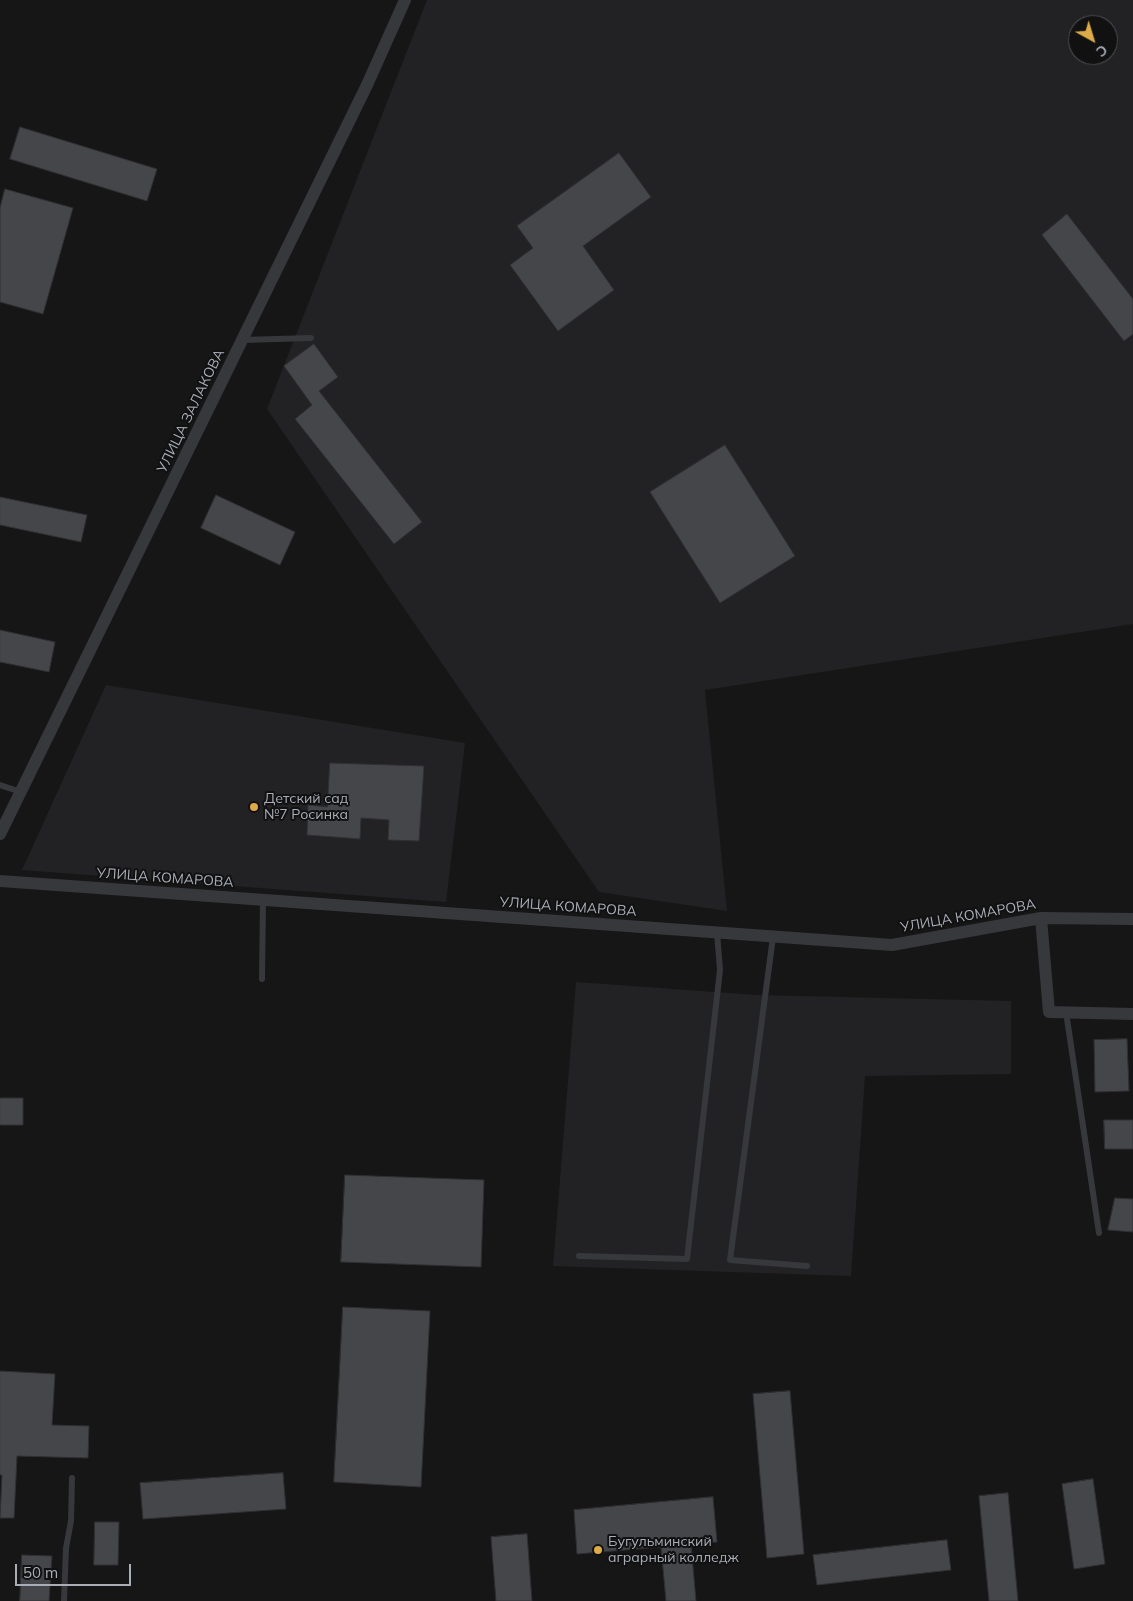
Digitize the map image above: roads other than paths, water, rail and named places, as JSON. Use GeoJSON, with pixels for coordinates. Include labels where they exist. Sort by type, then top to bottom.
{"type":"FeatureCollection","features":[{"type":"Feature","properties":{"kind":"street","name":"УЛИЦА ЗАЛАКОВА"},"geometry":{"type":"LineString","coordinates":[[0,834],[367,85],[405,0]]}},
{"type":"Feature","properties":{"kind":"street","name":"УЛИЦА КОМАРОВА"},"geometry":{"type":"LineString","coordinates":[[0,881],[892,945],[1042,918],[1133,919]]}},
{"type":"Feature","properties":{"kind":"street"},"geometry":{"type":"LineString","coordinates":[[1042,918],[1049,1012],[1133,1014]]}},
{"type":"Feature","properties":{"kind":"lane"},"geometry":{"type":"LineString","coordinates":[[242,340],[311,338]]}},
{"type":"Feature","properties":{"kind":"lane"},"geometry":{"type":"LineString","coordinates":[[0,785],[21,792]]}},
{"type":"Feature","properties":{"kind":"lane"},"geometry":{"type":"LineString","coordinates":[[262,979],[263,900]]}},
{"type":"Feature","properties":{"kind":"lane"},"geometry":{"type":"LineString","coordinates":[[579,1256],[687,1259],[720,970],[717,932]]}},
{"type":"Feature","properties":{"kind":"lane"},"geometry":{"type":"LineString","coordinates":[[773,936],[730,1260],[806,1266]]}},
{"type":"Feature","properties":{"kind":"lane"},"geometry":{"type":"LineString","coordinates":[[1066,1012],[1099,1233]]}},
{"type":"Feature","properties":{"kind":"lane"},"geometry":{"type":"LineString","coordinates":[[64,1601],[66,1548],[71,1520],[72,1478]]}},
{"type":"Feature","properties":{"kind":"place","name":"Детский сад №7 Росинка"},"geometry":{"type":"Point","coordinates":[254,807]}},
{"type":"Feature","properties":{"kind":"place","name":"Бугульминский аграрный колледж"},"geometry":{"type":"Point","coordinates":[598,1550]}}]}
